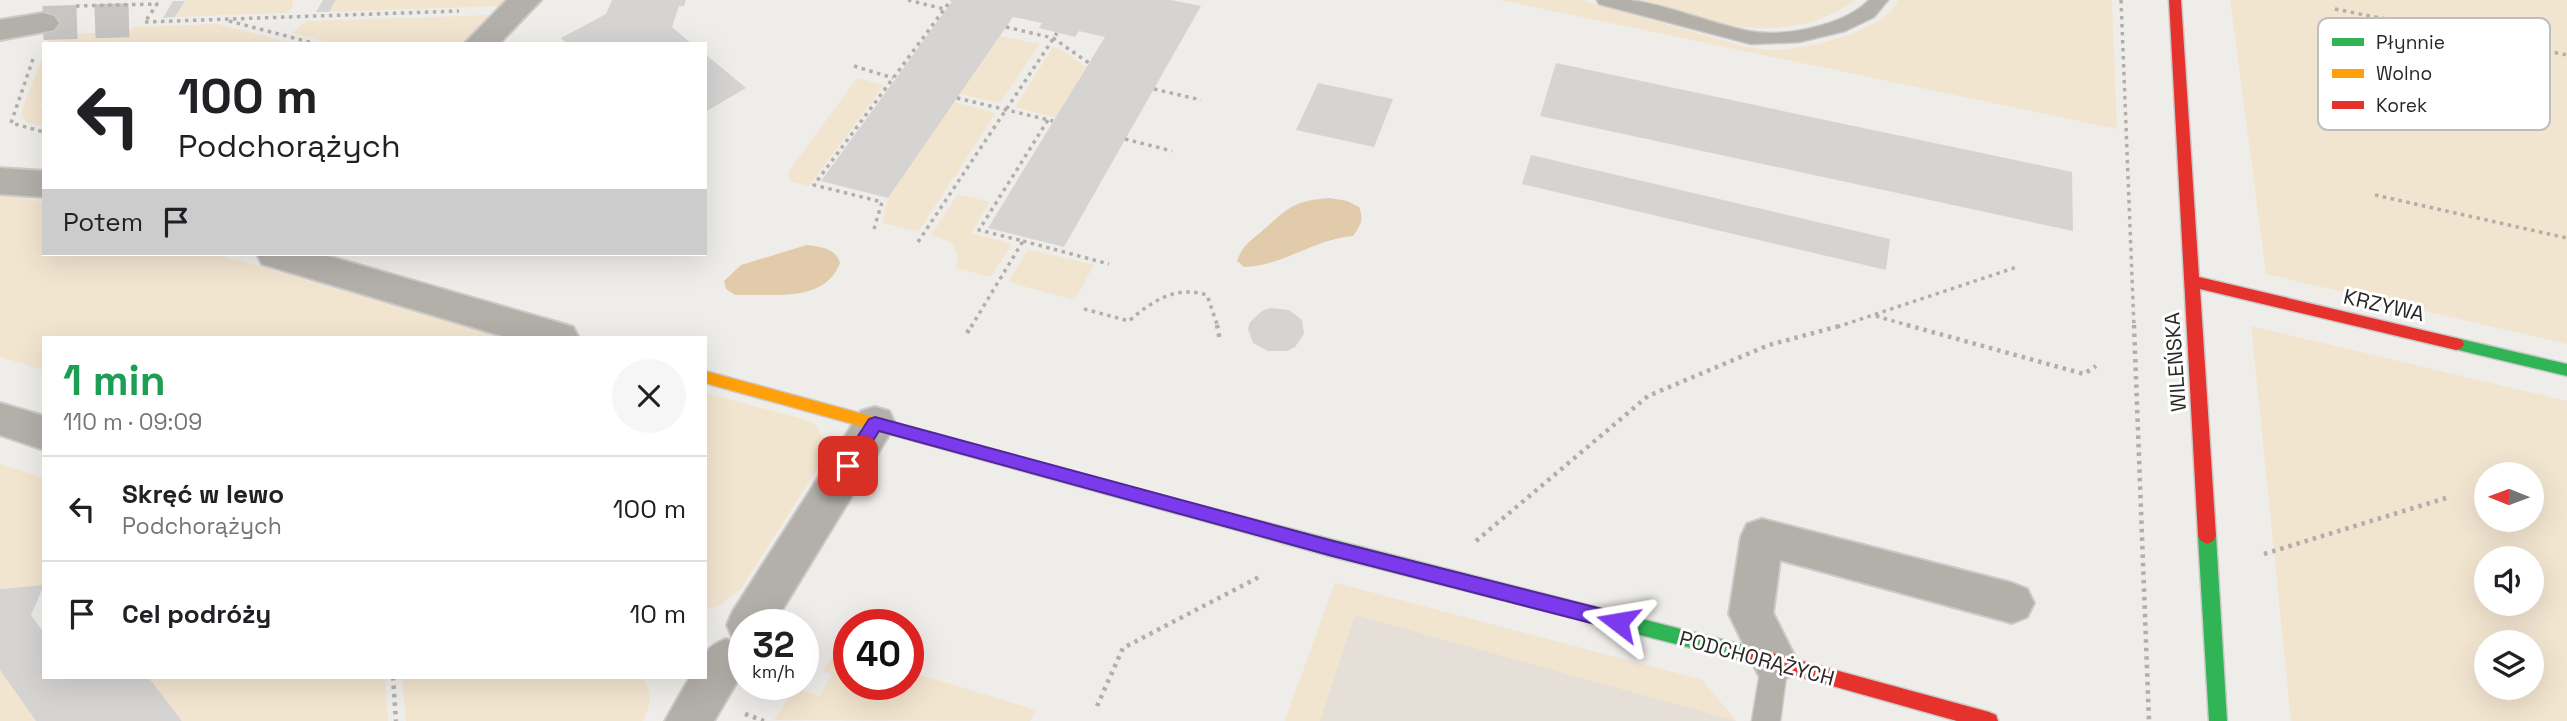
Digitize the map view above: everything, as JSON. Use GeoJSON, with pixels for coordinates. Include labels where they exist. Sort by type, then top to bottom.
{"type":"FeatureCollection","features":[{"type":"Feature","properties":{"kind":"street","name":"WILEŃSKA"},"geometry":{"type":"LineString","coordinates":[[2175,0],[2218,721]]}},
{"type":"Feature","properties":{"kind":"street"},"geometry":{"type":"LineString","coordinates":[[482,42],[520,5]]}},
{"type":"Feature","properties":{"kind":"street"},"geometry":{"type":"LineString","coordinates":[[0,15],[40,23]]}},
{"type":"Feature","properties":{"kind":"street"},"geometry":{"type":"LineString","coordinates":[[0,181],[42,184]]}},
{"type":"Feature","properties":{"kind":"street"},"geometry":{"type":"LineString","coordinates":[[282,256],[553,336]]}},
{"type":"Feature","properties":{"kind":"street","name":"KRZYWA"},"geometry":{"type":"LineString","coordinates":[[2190,281],[2567,370]]}},
{"type":"Feature","properties":{"kind":"street","name":"PODCHORĄŻYCH"},"geometry":{"type":"LineString","coordinates":[[707,378],[1435,575],[1775,662],[1989,721]]}},
{"type":"Feature","properties":{"kind":"street"},"geometry":{"type":"LineString","coordinates":[[0,419],[42,432]]}},
{"type":"Feature","properties":{"kind":"street"},"geometry":{"type":"LineString","coordinates":[[753,609],[875,423]]}},
{"type":"Feature","properties":{"kind":"street"},"geometry":{"type":"LineString","coordinates":[[1775,662],[1751,614],[1762,537],[2012,603]]}},
{"type":"Feature","properties":{"kind":"street"},"geometry":{"type":"LineString","coordinates":[[688,721],[728,648]]}},
{"type":"Feature","properties":{"kind":"lane"},"geometry":{"type":"LineString","coordinates":[[1606,0],[1751,38],[1799,36],[1838,27],[1867,13],[1879,0]]}},
{"type":"Feature","properties":{"kind":"lane"},"geometry":{"type":"LineString","coordinates":[[1766,721],[1775,662]]}},
{"type":"Feature","properties":{"kind":"path"},"geometry":{"type":"LineString","coordinates":[[908,0],[944,9]]}},
{"type":"Feature","properties":{"kind":"path"},"geometry":{"type":"LineString","coordinates":[[874,229],[882,202],[814,185],[951,0]]}},
{"type":"Feature","properties":{"kind":"path"},"geometry":{"type":"LineString","coordinates":[[2120,0],[2149,721]]}},
{"type":"Feature","properties":{"kind":"path"},"geometry":{"type":"LineString","coordinates":[[158,2],[145,22],[520,5]]}},
{"type":"Feature","properties":{"kind":"path"},"geometry":{"type":"LineString","coordinates":[[42,131],[11,123],[40,40],[30,40],[40,23],[44,6],[158,2]]}},
{"type":"Feature","properties":{"kind":"path"},"geometry":{"type":"LineString","coordinates":[[2335,9],[2380,18]]}},
{"type":"Feature","properties":{"kind":"path"},"geometry":{"type":"LineString","coordinates":[[222,19],[309,42]]}},
{"type":"Feature","properties":{"kind":"path"},"geometry":{"type":"LineString","coordinates":[[1006,27],[1053,38],[1089,63]]}},
{"type":"Feature","properties":{"kind":"path"},"geometry":{"type":"LineString","coordinates":[[918,242],[1057,33]]}},
{"type":"Feature","properties":{"kind":"path"},"geometry":{"type":"LineString","coordinates":[[854,66],[893,78]]}},
{"type":"Feature","properties":{"kind":"path"},"geometry":{"type":"LineString","coordinates":[[1154,89],[1201,100]]}},
{"type":"Feature","properties":{"kind":"path"},"geometry":{"type":"LineString","coordinates":[[957,99],[1050,121],[979,230],[1109,264]]}},
{"type":"Feature","properties":{"kind":"path"},"geometry":{"type":"LineString","coordinates":[[1125,139],[1172,151]]}},
{"type":"Feature","properties":{"kind":"path"},"geometry":{"type":"LineString","coordinates":[[2375,195],[2567,238]]}},
{"type":"Feature","properties":{"kind":"path"},"geometry":{"type":"LineString","coordinates":[[967,333],[1023,241]]}},
{"type":"Feature","properties":{"kind":"path"},"geometry":{"type":"LineString","coordinates":[[1435,575],[1648,396],[1769,345],[1875,316],[2017,267]]}},
{"type":"Feature","properties":{"kind":"path"},"geometry":{"type":"LineString","coordinates":[[1084,309],[1129,321],[1160,297],[1194,289],[1207,295],[1220,341]]}},
{"type":"Feature","properties":{"kind":"path"},"geometry":{"type":"LineString","coordinates":[[1875,316],[2084,374],[2096,366]]}},
{"type":"Feature","properties":{"kind":"path"},"geometry":{"type":"LineString","coordinates":[[2264,554],[2446,498]]}},
{"type":"Feature","properties":{"kind":"path"},"geometry":{"type":"LineString","coordinates":[[1097,706],[1123,648],[1263,575]]}},
{"type":"Feature","properties":{"kind":"path"},"geometry":{"type":"LineString","coordinates":[[393,679],[396,721]]}},
{"type":"Feature","properties":{"kind":"shaded area"},"geometry":{"type":"Polygon","coordinates":[[[186,0],[293,0],[292,9],[285,13],[175,17],[186,0]]]}},
{"type":"Feature","properties":{"kind":"shaded area"},"geometry":{"type":"Polygon","coordinates":[[[336,0],[507,0],[501,6],[329,12],[336,0]]]}},
{"type":"Feature","properties":{"kind":"shaded area"},"geometry":{"type":"Polygon","coordinates":[[[1500,0],[1581,0],[1747,47],[1774,50],[1805,47],[1843,37],[1878,21],[1891,11],[1898,0],[2112,0],[2117,129],[1500,0]]]}},
{"type":"Feature","properties":{"kind":"shaded area"},"geometry":{"type":"Polygon","coordinates":[[[1628,0],[1856,0],[1828,16],[1799,25],[1771,28],[1715,22],[1628,0]]]}},
{"type":"Feature","properties":{"kind":"shaded area"},"geometry":{"type":"Polygon","coordinates":[[[2230,0],[2567,0],[2567,344],[2266,274],[2230,0]]]}},
{"type":"Feature","properties":{"kind":"shaded area"},"geometry":{"type":"Polygon","coordinates":[[[491,15],[464,42],[327,42],[292,33],[307,21],[491,15]]]}},
{"type":"Feature","properties":{"kind":"shaded area"},"geometry":{"type":"Polygon","coordinates":[[[218,24],[287,42],[48,42],[51,35],[130,31],[133,27],[218,24]]]}},
{"type":"Feature","properties":{"kind":"shaded area"},"geometry":{"type":"Polygon","coordinates":[[[1000,36],[1040,44],[1000,103],[960,94],[1000,36]]]}},
{"type":"Feature","properties":{"kind":"shaded area"},"geometry":{"type":"Polygon","coordinates":[[[1053,47],[1086,67],[1056,118],[1015,107],[1053,47]]]}},
{"type":"Feature","properties":{"kind":"shaded area"},"geometry":{"type":"Polygon","coordinates":[[[42,58],[42,103],[39,105],[42,106],[42,126],[26,122],[21,113],[42,58]]]}},
{"type":"Feature","properties":{"kind":"shaded area"},"geometry":{"type":"Polygon","coordinates":[[[857,78],[884,85],[809,186],[792,182],[788,177],[789,171],[857,78]]]}},
{"type":"Feature","properties":{"kind":"shaded area"},"geometry":{"type":"Polygon","coordinates":[[[954,102],[996,113],[918,232],[882,223],[888,198],[954,102]]]}},
{"type":"Feature","properties":{"kind":"shaded area"},"geometry":{"type":"Polygon","coordinates":[[[0,194],[42,202],[42,256],[224,256],[499,336],[42,336],[42,369],[0,357],[0,194]]]}},
{"type":"Feature","properties":{"kind":"shaded area"},"geometry":{"type":"Polygon","coordinates":[[[958,194],[990,202],[971,233],[1012,244],[991,277],[956,268],[957,254],[953,245],[931,235],[958,194]]]}},
{"type":"Feature","properties":{"kind":"shaded area"},"geometry":{"type":"Polygon","coordinates":[[[1330,198],[1347,201],[1359,207],[1361,222],[1353,236],[1325,242],[1258,266],[1244,267],[1237,261],[1246,245],[1285,211],[1307,201],[1330,198]]]}},
{"type":"Feature","properties":{"kind":"shaded area"},"geometry":{"type":"Polygon","coordinates":[[[807,245],[827,249],[835,254],[840,263],[833,276],[812,290],[785,295],[735,295],[726,289],[724,281],[741,265],[807,245]]]}},
{"type":"Feature","properties":{"kind":"shaded area"},"geometry":{"type":"Polygon","coordinates":[[[1028,249],[1094,265],[1075,300],[1008,282],[1028,249]]]}},
{"type":"Feature","properties":{"kind":"shaded area"},"geometry":{"type":"Polygon","coordinates":[[[2251,326],[2567,401],[2567,721],[2291,721],[2251,326]]]}},
{"type":"Feature","properties":{"kind":"shaded area"},"geometry":{"type":"Polygon","coordinates":[[[707,394],[803,419],[816,425],[827,445],[824,458],[741,589],[720,605],[707,609],[707,394]]]}},
{"type":"Feature","properties":{"kind":"shaded area"},"geometry":{"type":"Polygon","coordinates":[[[0,464],[42,477],[42,585],[0,589],[0,464]]]}},
{"type":"Feature","properties":{"kind":"shaded area"},"geometry":{"type":"Polygon","coordinates":[[[1335,583],[1702,680],[1736,721],[1285,721],[1335,583]]]}},
{"type":"Feature","properties":{"kind":"shaded area"},"geometry":{"type":"Polygon","coordinates":[[[1335,583],[1702,680],[1736,721],[1355,615],[1320,721],[1285,721],[1335,583]]]}},
{"type":"Feature","properties":{"kind":"shaded area"},"geometry":{"type":"Polygon","coordinates":[[[833,655],[833,700],[924,700],[924,676],[1036,710],[1030,721],[774,720],[787,700],[819,700],[832,674],[823,671],[833,655]]]}},
{"type":"Feature","properties":{"kind":"shaded area"},"geometry":{"type":"Polygon","coordinates":[[[0,670],[36,721],[0,721],[0,670]]]}},
{"type":"Feature","properties":{"kind":"shaded area"},"geometry":{"type":"Polygon","coordinates":[[[150,679],[385,679],[388,721],[182,721],[150,679]]]}},
{"type":"Feature","properties":{"kind":"shaded area"},"geometry":{"type":"Polygon","coordinates":[[[402,679],[643,679],[650,693],[643,721],[406,721],[402,679]]]}},
{"type":"Feature","properties":{"kind":"building"},"geometry":{"type":"Polygon","coordinates":[[[323,0],[336,0],[329,12],[316,12],[323,0]]]}},
{"type":"Feature","properties":{"kind":"building"},"geometry":{"type":"Polygon","coordinates":[[[612,0],[686,0],[684,6],[679,6],[672,27],[690,42],[565,42],[561,38],[606,14],[612,0]]]}},
{"type":"Feature","properties":{"kind":"building"},"geometry":{"type":"Polygon","coordinates":[[[953,0],[1171,0],[1201,6],[1064,247],[988,228],[1105,37],[1079,31],[1075,37],[1039,28],[1042,23],[1013,17],[888,198],[821,181],[953,0]]]}},
{"type":"Feature","properties":{"kind":"building"},"geometry":{"type":"Polygon","coordinates":[[[173,1],[185,1],[175,17],[163,18],[173,1]]]}},
{"type":"Feature","properties":{"kind":"building"},"geometry":{"type":"Polygon","coordinates":[[[707,56],[746,88],[707,111],[707,56]]]}},
{"type":"Feature","properties":{"kind":"building"},"geometry":{"type":"Polygon","coordinates":[[[1556,63],[2072,172],[2073,231],[1540,116],[1556,63]]]}},
{"type":"Feature","properties":{"kind":"building"},"geometry":{"type":"Polygon","coordinates":[[[1318,83],[1393,99],[1374,147],[1296,130],[1318,83]]]}},
{"type":"Feature","properties":{"kind":"building"},"geometry":{"type":"Polygon","coordinates":[[[1531,155],[1890,239],[1886,270],[1522,184],[1531,155]]]}},
{"type":"Feature","properties":{"kind":"building"},"geometry":{"type":"Polygon","coordinates":[[[1271,308],[1289,310],[1302,320],[1304,334],[1295,347],[1287,351],[1268,351],[1253,343],[1248,329],[1250,322],[1262,311],[1271,308]]]}},
{"type":"Feature","properties":{"kind":"building"},"geometry":{"type":"Polygon","coordinates":[[[42,585],[31,615],[42,630],[42,679],[150,679],[182,721],[36,721],[0,670],[0,589],[42,585]]]}},
{"type":"Feature","properties":{"kind":"tunnel"},"geometry":{"type":"LineString","coordinates":[[43,23],[137,20]]}},
{"type":"Feature","properties":{"kind":"traffic: fast"},"geometry":{"type":"LineString","coordinates":[[2456,344],[2567,370]]}},
{"type":"Feature","properties":{"kind":"traffic: fast"},"geometry":{"type":"LineString","coordinates":[[1178,507],[1747,654]]}},
{"type":"Feature","properties":{"kind":"traffic: fast"},"geometry":{"type":"LineString","coordinates":[[2207,536],[2218,721]]}},
{"type":"Feature","properties":{"kind":"traffic: slow"},"geometry":{"type":"LineString","coordinates":[[707,378],[1178,507]]}},
{"type":"Feature","properties":{"kind":"traffic: jam"},"geometry":{"type":"LineString","coordinates":[[2175,0],[2207,536]]}},
{"type":"Feature","properties":{"kind":"traffic: jam"},"geometry":{"type":"LineString","coordinates":[[2190,281],[2456,344]]}},
{"type":"Feature","properties":{"kind":"traffic: jam"},"geometry":{"type":"LineString","coordinates":[[1747,654],[1989,721]]}},
{"type":"Feature","properties":{"kind":"route"},"geometry":{"type":"LineString","coordinates":[[848,466],[875,423],[1329,548],[1618,622]]}}]}
